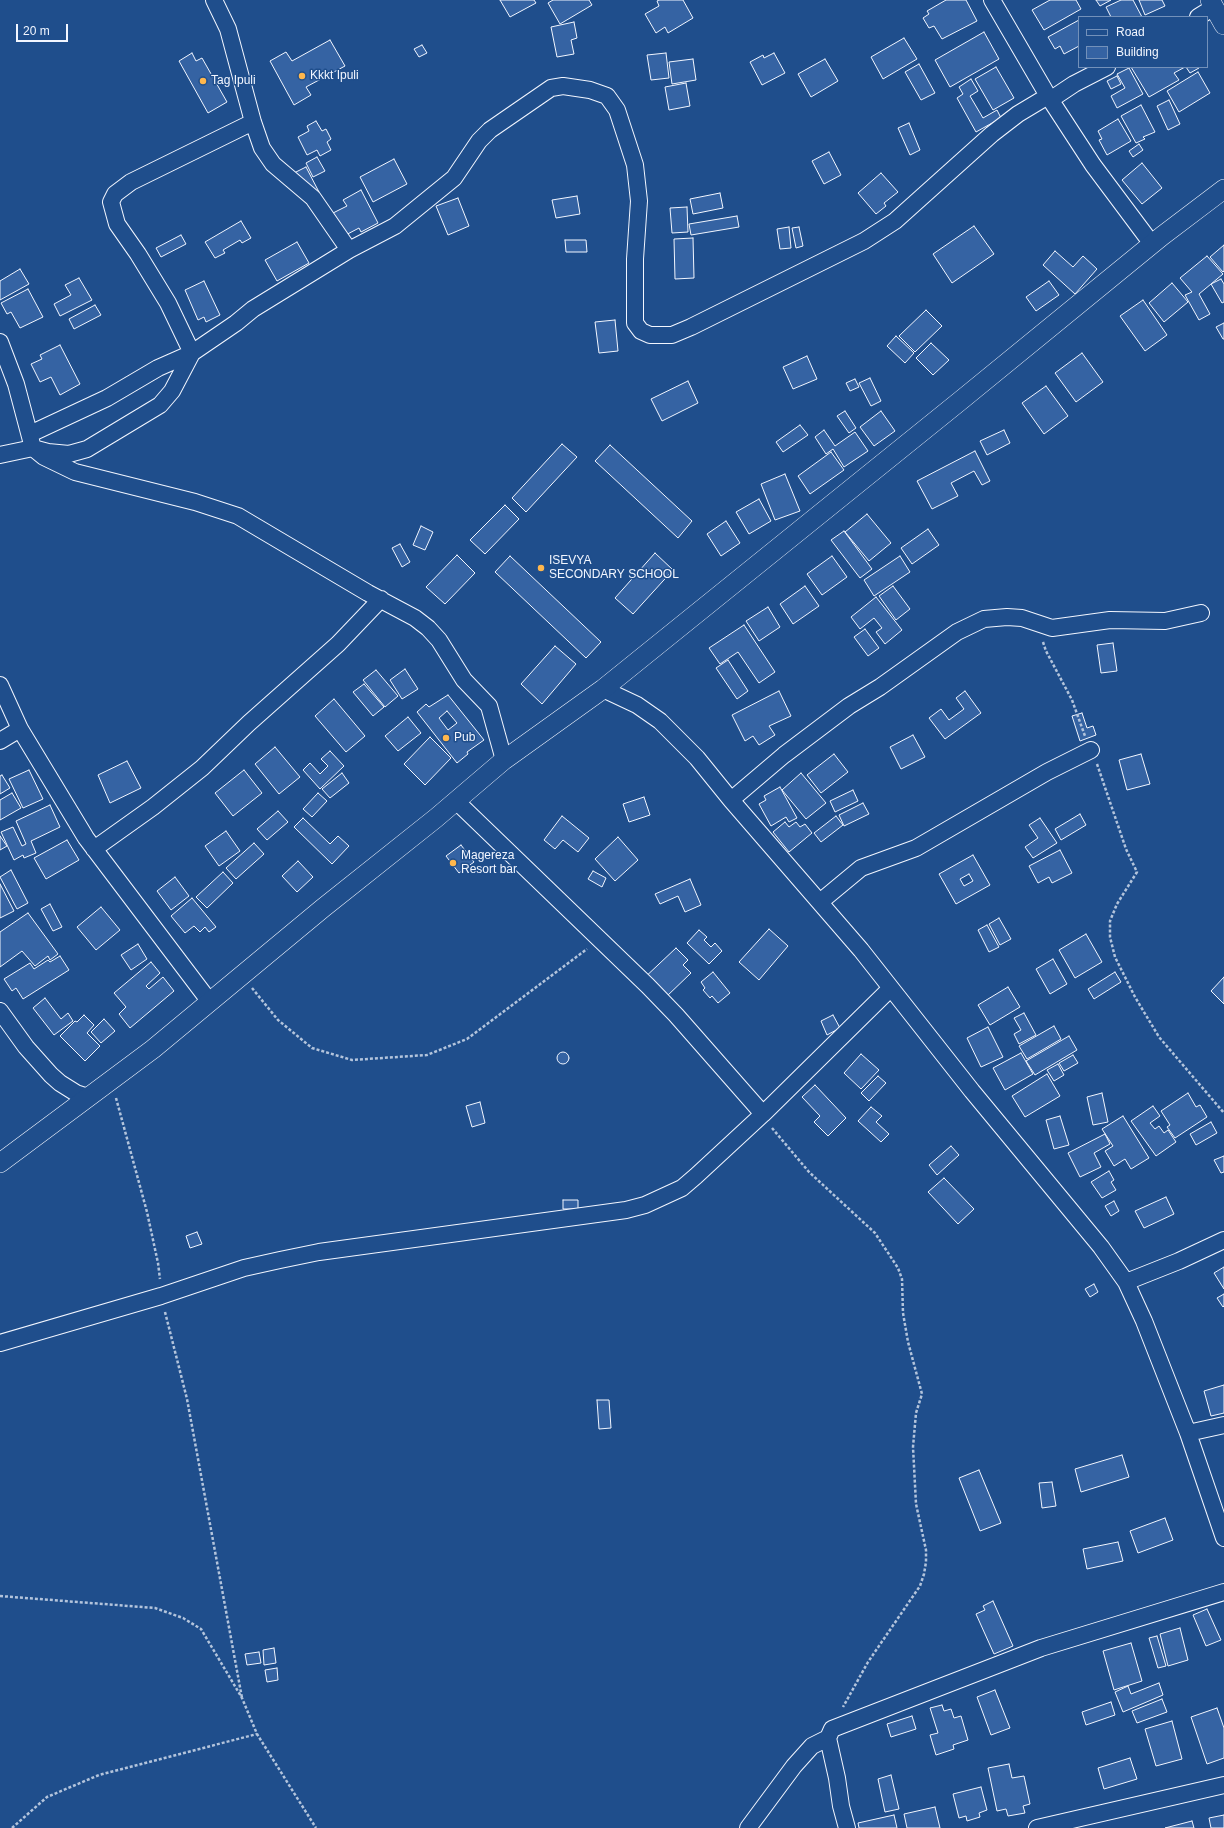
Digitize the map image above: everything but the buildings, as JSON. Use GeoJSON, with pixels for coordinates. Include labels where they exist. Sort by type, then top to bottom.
{"type":"FeatureCollection","features":[{"type":"Feature","properties":{"kind":"street"},"geometry":{"type":"LineString","coordinates":[[214,0],[231,39],[253,122],[262,148],[268,158],[313,198],[350,250]]}},
{"type":"Feature","properties":{"kind":"street"},"geometry":{"type":"LineString","coordinates":[[992,0],[1049,98],[1093,165],[1152,244]]}},
{"type":"Feature","properties":{"kind":"street"},"geometry":{"type":"LineString","coordinates":[[1199,16],[1212,4],[1224,25]]}},
{"type":"Feature","properties":{"kind":"street"},"geometry":{"type":"LineString","coordinates":[[0,455],[32,441],[164,365],[192,353],[236,323],[253,309],[350,250],[395,226],[454,178],[479,141],[490,130],[551,88],[563,86],[590,90],[607,96],[618,110],[635,166],[639,201],[635,259],[635,323],[641,331],[650,335],[672,335],[743,302],[769,287],[864,241],[895,221],[992,134],[1018,114],[1105,68]]}},
{"type":"Feature","properties":{"kind":"street"},"geometry":{"type":"LineString","coordinates":[[192,353],[168,303],[138,254],[117,224],[111,202],[115,194],[131,182],[253,122]]}},
{"type":"Feature","properties":{"kind":"street"},"geometry":{"type":"LineString","coordinates":[[0,1163],[153,1049],[504,760],[603,689],[1152,244],[1224,189]]}},
{"type":"Feature","properties":{"kind":"street"},"geometry":{"type":"LineString","coordinates":[[0,342],[16,384],[32,441],[44,457],[75,472],[195,502],[238,516],[415,618],[428,628],[439,640],[464,680],[489,706],[504,760]]}},
{"type":"Feature","properties":{"kind":"street"},"geometry":{"type":"LineString","coordinates":[[32,441],[48,452],[69,454],[87,449],[160,405],[167,398],[192,353]]}},
{"type":"Feature","properties":{"kind":"street"},"geometry":{"type":"LineString","coordinates":[[94,849],[202,768],[249,723],[338,644],[381,599]]}},
{"type":"Feature","properties":{"kind":"street"},"geometry":{"type":"LineString","coordinates":[[731,800],[784,755],[849,706],[880,687],[957,632],[984,619],[996,617],[1022,618],[1040,626],[1052,628],[1110,620],[1164,621],[1201,613]]}},
{"type":"Feature","properties":{"kind":"street"},"geometry":{"type":"LineString","coordinates":[[0,685],[20,729],[56,791],[94,849],[210,1002]]}},
{"type":"Feature","properties":{"kind":"street"},"geometry":{"type":"LineString","coordinates":[[603,689],[637,705],[660,721],[697,758],[891,988],[972,1092],[1074,1213],[1126,1282],[1144,1321],[1188,1434],[1224,1538]]}},
{"type":"Feature","properties":{"kind":"street"},"geometry":{"type":"LineString","coordinates":[[0,741],[20,729]]}},
{"type":"Feature","properties":{"kind":"street"},"geometry":{"type":"LineString","coordinates":[[820,902],[861,868],[916,848],[1047,772],[1091,750]]}},
{"type":"Feature","properties":{"kind":"street"},"geometry":{"type":"LineString","coordinates":[[456,801],[600,939],[676,1015],[762,1115]]}},
{"type":"Feature","properties":{"kind":"street"},"geometry":{"type":"LineString","coordinates":[[0,1343],[161,1296],[244,1268],[319,1252],[619,1211],[646,1205],[682,1188],[762,1115],[891,988]]}},
{"type":"Feature","properties":{"kind":"street"},"geometry":{"type":"LineString","coordinates":[[0,1011],[26,1046],[51,1075],[60,1083],[76,1093],[88,1097]]}},
{"type":"Feature","properties":{"kind":"street"},"geometry":{"type":"LineString","coordinates":[[1126,1282],[1179,1261],[1224,1240]]}},
{"type":"Feature","properties":{"kind":"street"},"geometry":{"type":"LineString","coordinates":[[1188,1434],[1224,1426]]}},
{"type":"Feature","properties":{"kind":"street"},"geometry":{"type":"LineString","coordinates":[[748,1828],[794,1766],[812,1746],[830,1733],[1041,1648],[1224,1592]]}},
{"type":"Feature","properties":{"kind":"street"},"geometry":{"type":"LineString","coordinates":[[830,1733],[841,1806],[847,1828]]}},
{"type":"Feature","properties":{"kind":"street"},"geometry":{"type":"LineString","coordinates":[[1037,1828],[1224,1785]]}},
{"type":"Feature","properties":{"kind":"path"},"geometry":{"type":"LineString","coordinates":[[1040,626],[1046,651],[1072,700],[1097,763],[1126,848],[1137,872],[1117,904],[1110,921],[1110,937],[1115,957],[1135,997],[1159,1036],[1224,1113]]}},
{"type":"Feature","properties":{"kind":"path"},"geometry":{"type":"LineString","coordinates":[[242,975],[278,1020],[312,1048],[352,1060],[427,1055],[467,1039],[600,939]]}},
{"type":"Feature","properties":{"kind":"path"},"geometry":{"type":"LineString","coordinates":[[111,1080],[148,1220],[158,1263],[161,1296],[187,1399],[242,1698]]}},
{"type":"Feature","properties":{"kind":"path"},"geometry":{"type":"LineString","coordinates":[[762,1115],[809,1172],[875,1234],[889,1252],[902,1279],[903,1312],[915,1374],[922,1394],[916,1413],[913,1447],[916,1504],[926,1550],[924,1574],[920,1586],[857,1680],[830,1733]]}},
{"type":"Feature","properties":{"kind":"path"},"geometry":{"type":"LineString","coordinates":[[0,1596],[155,1608],[183,1618],[201,1629],[242,1698],[257,1734],[316,1828]]}},
{"type":"Feature","properties":{"kind":"path"},"geometry":{"type":"LineString","coordinates":[[12,1828],[47,1797],[99,1775],[257,1734]]}},
{"type":"Feature","properties":{"kind":"place","name":"Kkkt Ipuli"},"geometry":{"type":"Point","coordinates":[302,76]}},
{"type":"Feature","properties":{"kind":"place","name":"Tag Ipuli"},"geometry":{"type":"Point","coordinates":[203,81]}},
{"type":"Feature","properties":{"kind":"place","name":"ISEVYA SECONDARY SCHOOL"},"geometry":{"type":"Point","coordinates":[541,568]}},
{"type":"Feature","properties":{"kind":"place","name":"Pub"},"geometry":{"type":"Point","coordinates":[446,738]}},
{"type":"Feature","properties":{"kind":"place","name":"Magereza Resort bar"},"geometry":{"type":"Point","coordinates":[453,863]}}]}
